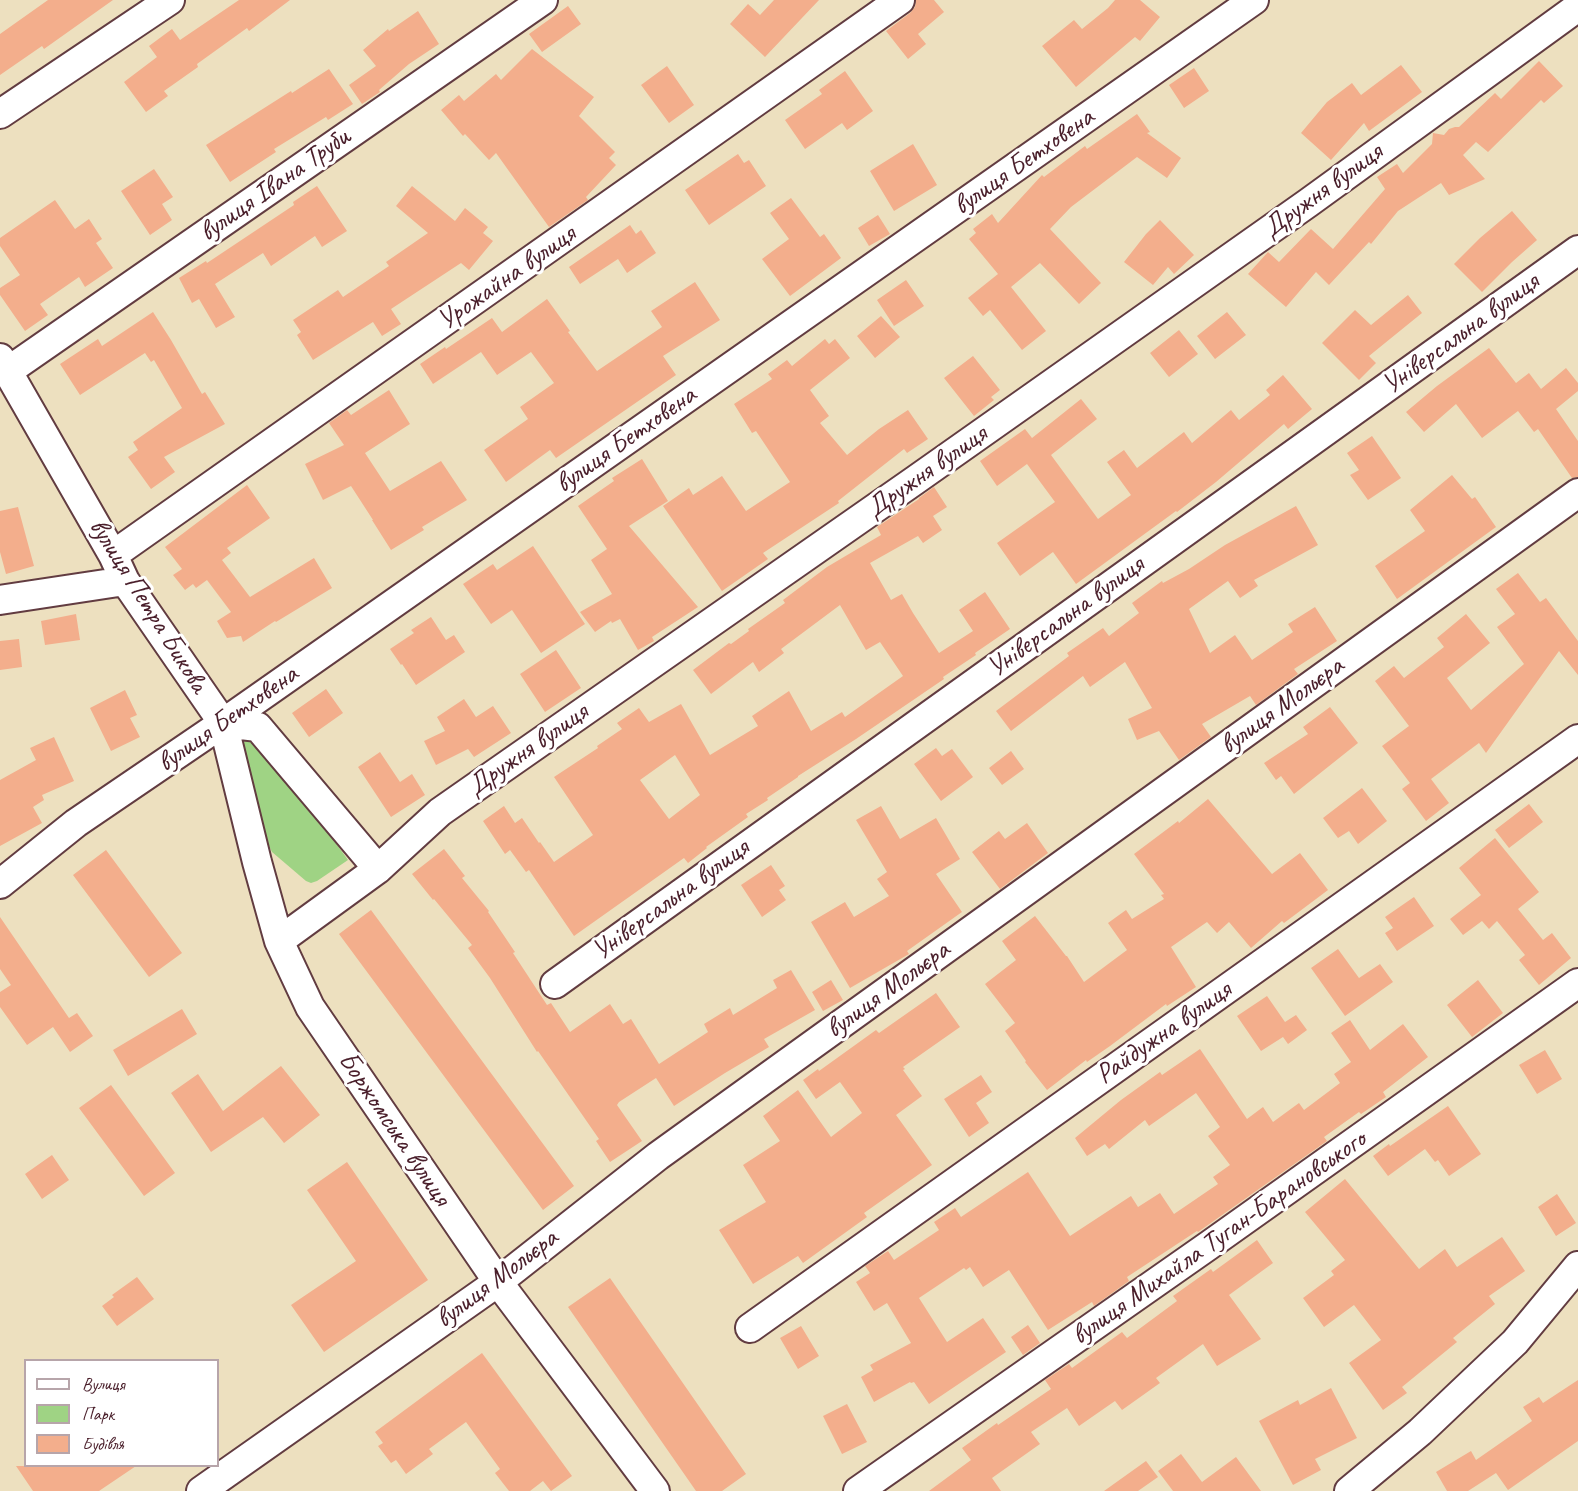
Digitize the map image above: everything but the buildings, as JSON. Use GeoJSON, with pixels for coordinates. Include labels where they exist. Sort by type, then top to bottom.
{"type":"FeatureCollection","features":[{"type":"Feature","properties":{"kind":"street"},"geometry":{"type":"LineString","coordinates":[[0,114],[170,0]]}},
{"type":"Feature","properties":{"kind":"street","name":"вулиця Івана Труби"},"geometry":{"type":"LineString","coordinates":[[4,364],[543,0]]}},
{"type":"Feature","properties":{"kind":"street","name":"Урожайна вулиця"},"geometry":{"type":"LineString","coordinates":[[113,555],[900,0]]}},
{"type":"Feature","properties":{"kind":"street","name":"вулиця Бетховена"},"geometry":{"type":"LineString","coordinates":[[0,884],[76,823],[223,723],[1254,0]]}},
{"type":"Feature","properties":{"kind":"street","name":"Дружня вулиця"},"geometry":{"type":"LineString","coordinates":[[279,941],[378,869],[440,812],[1289,217],[1578,7]]}},
{"type":"Feature","properties":{"kind":"street","name":"Універсальна вулиця"},"geometry":{"type":"LineString","coordinates":[[555,984],[1578,250]]}},
{"type":"Feature","properties":{"kind":"street","name":"вулиця Петра Бикова"},"geometry":{"type":"LineString","coordinates":[[4,364],[113,555],[125,581],[223,723],[258,727],[378,869]]}},
{"type":"Feature","properties":{"kind":"street","name":"вулиця Мольєра"},"geometry":{"type":"LineString","coordinates":[[201,1491],[498,1282],[668,1149],[1578,493]]}},
{"type":"Feature","properties":{"kind":"street"},"geometry":{"type":"LineString","coordinates":[[0,600],[125,581]]}},
{"type":"Feature","properties":{"kind":"street","name":"Боржомська вулиця"},"geometry":{"type":"LineString","coordinates":[[223,723],[279,941],[310,1006],[498,1282],[655,1491]]}},
{"type":"Feature","properties":{"kind":"street","name":"Райдужна вулиця"},"geometry":{"type":"LineString","coordinates":[[750,1328],[1578,739]]}},
{"type":"Feature","properties":{"kind":"street","name":"вулиця Михайла Туган-Барановського"},"geometry":{"type":"LineString","coordinates":[[858,1491],[1578,983]]}},
{"type":"Feature","properties":{"kind":"street"},"geometry":{"type":"LineString","coordinates":[[1349,1491],[1420,1432],[1515,1342],[1578,1266]]}},
{"type":"Feature","properties":{"kind":"green space"},"geometry":{"type":"Polygon","coordinates":[[[253,736],[260,738],[348,860],[317,881],[311,883],[306,881],[272,852],[267,842],[241,747],[253,736]]]}}]}
